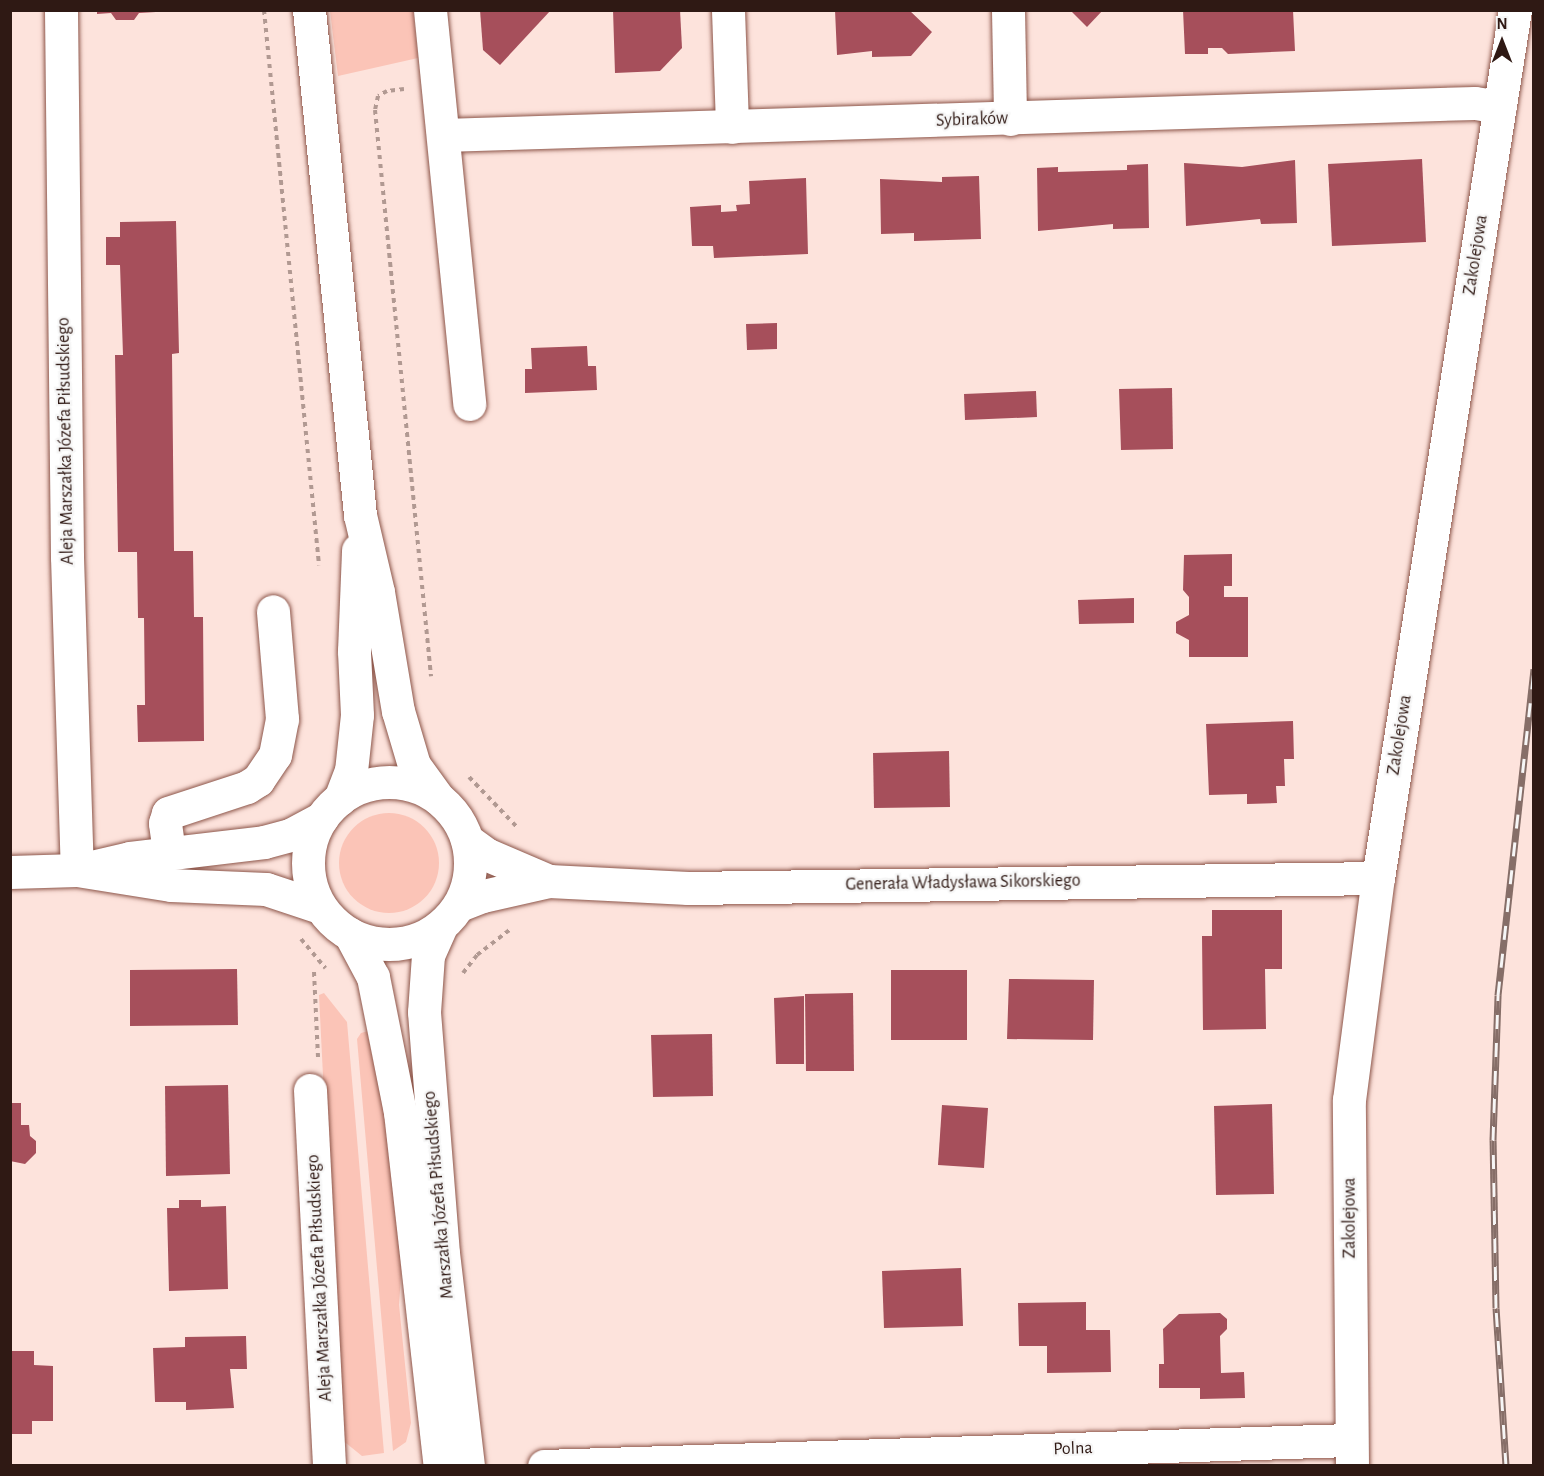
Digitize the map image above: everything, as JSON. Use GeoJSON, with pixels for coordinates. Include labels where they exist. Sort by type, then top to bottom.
{"type":"FeatureCollection","features":[{"type":"Feature","properties":{"kind":"street","name":"Aleja Marszałka Józefa Piłsudskiego"},"geometry":{"type":"LineString","coordinates":[[61,10],[67,557],[77,870]]}},
{"type":"Feature","properties":{"kind":"street"},"geometry":{"type":"LineString","coordinates":[[77,870],[171,885],[266,889],[320,907],[350,934],[373,943],[397,944],[420,939],[450,916],[471,862],[467,840],[456,817],[438,798],[414,765],[398,711],[378,592],[360,515],[309,10]]}},
{"type":"Feature","properties":{"kind":"street"},"geometry":{"type":"LineString","coordinates":[[430,10],[469,404]]}},
{"type":"Feature","properties":{"kind":"street"},"geometry":{"type":"LineString","coordinates":[[728,10],[732,127]]}},
{"type":"Feature","properties":{"kind":"street"},"geometry":{"type":"LineString","coordinates":[[1008,10],[1010,119]]}},
{"type":"Feature","properties":{"kind":"street","name":"Zakolejowa"},"geometry":{"type":"LineString","coordinates":[[1352,1453],[1349,1100],[1378,878],[1515,10]]}},
{"type":"Feature","properties":{"kind":"street","name":"Sybiraków"},"geometry":{"type":"LineString","coordinates":[[443,135],[1474,103],[1500,107]]}},
{"type":"Feature","properties":{"kind":"street"},"geometry":{"type":"LineString","coordinates":[[320,907],[311,885],[308,862],[312,839],[351,771],[357,715],[355,594],[360,515]]}},
{"type":"Feature","properties":{"kind":"street"},"geometry":{"type":"LineString","coordinates":[[169,852],[165,823],[168,813],[248,787],[258,780],[275,755],[282,719],[273,611]]}},
{"type":"Feature","properties":{"kind":"street"},"geometry":{"type":"LineString","coordinates":[[10,872],[77,870],[169,852],[264,842],[290,835],[363,786],[389,782],[415,786],[438,798]]}},
{"type":"Feature","properties":{"kind":"street","name":"Generała Władysława Sikorskiego"},"geometry":{"type":"LineString","coordinates":[[467,840],[488,855],[549,881]]}},
{"type":"Feature","properties":{"kind":"street","name":"Generała Władysława Sikorskiego"},"geometry":{"type":"LineString","coordinates":[[450,916],[483,896],[549,881],[688,888],[1378,878]]}},
{"type":"Feature","properties":{"kind":"street","name":"Marszałka Józefa Piłsudskiego"},"geometry":{"type":"LineString","coordinates":[[450,916],[428,955],[424,1012],[443,1253],[468,1466]]}},
{"type":"Feature","properties":{"kind":"street","name":"Marszałka Józefa Piłsudskiego"},"geometry":{"type":"LineString","coordinates":[[350,934],[373,977],[400,1112],[440,1466]]}},
{"type":"Feature","properties":{"kind":"street","name":"Aleja Marszałka Józefa Piłsudskiego"},"geometry":{"type":"LineString","coordinates":[[310,1090],[329,1466]]}},
{"type":"Feature","properties":{"kind":"street","name":"Polna"},"geometry":{"type":"LineString","coordinates":[[544,1466],[1352,1453]]}},
{"type":"Feature","properties":{"kind":"path"},"geometry":{"type":"LineString","coordinates":[[264,10],[320,570]]}},
{"type":"Feature","properties":{"kind":"path"},"geometry":{"type":"LineString","coordinates":[[432,687],[375,110],[378,96],[387,90],[438,87]]}},
{"type":"Feature","properties":{"kind":"path"},"geometry":{"type":"LineString","coordinates":[[464,772],[520,831]]}},
{"type":"Feature","properties":{"kind":"path"},"geometry":{"type":"LineString","coordinates":[[455,983],[477,955],[518,923]]}},
{"type":"Feature","properties":{"kind":"path"},"geometry":{"type":"LineString","coordinates":[[297,933],[333,976]]}},
{"type":"Feature","properties":{"kind":"path"},"geometry":{"type":"LineString","coordinates":[[310,1090],[319,1079],[314,972]]}},
{"type":"Feature","properties":{"kind":"shaded area"},"geometry":{"type":"Polygon","coordinates":[[[330,11],[413,11],[418,58],[338,76],[330,11]]]}},
{"type":"Feature","properties":{"kind":"shaded area"},"geometry":{"type":"Polygon","coordinates":[[[389,813],[417,821],[431,835],[439,863],[431,891],[417,905],[389,913],[361,905],[347,891],[339,863],[347,835],[361,821],[389,813]]]}},
{"type":"Feature","properties":{"kind":"shaded area"},"geometry":{"type":"Polygon","coordinates":[[[324,993],[347,1022],[384,1453],[362,1456],[341,1439],[319,995],[324,993]]]}},
{"type":"Feature","properties":{"kind":"shaded area"},"geometry":{"type":"Polygon","coordinates":[[[372,1030],[405,1217],[399,1305],[411,1423],[406,1442],[393,1451],[357,1039],[361,1033],[372,1030]]]}},
{"type":"Feature","properties":{"kind":"building"},"geometry":{"type":"Polygon","coordinates":[[[97,10],[156,10],[156,12],[139,13],[134,20],[116,20],[111,13],[97,14],[97,10]]]}},
{"type":"Feature","properties":{"kind":"building"},"geometry":{"type":"Polygon","coordinates":[[[480,10],[551,10],[500,65],[483,50],[480,10]]]}},
{"type":"Feature","properties":{"kind":"building"},"geometry":{"type":"Polygon","coordinates":[[[613,10],[680,10],[682,48],[660,71],[615,73],[613,10]]]}},
{"type":"Feature","properties":{"kind":"building"},"geometry":{"type":"Polygon","coordinates":[[[835,10],[909,10],[932,32],[911,56],[872,57],[872,51],[837,55],[835,10]]]}},
{"type":"Feature","properties":{"kind":"building"},"geometry":{"type":"Polygon","coordinates":[[[1070,10],[1103,10],[1087,27],[1070,10]]]}},
{"type":"Feature","properties":{"kind":"building"},"geometry":{"type":"Polygon","coordinates":[[[1183,10],[1293,10],[1295,51],[1228,54],[1222,48],[1208,48],[1208,54],[1185,54],[1183,10]]]}},
{"type":"Feature","properties":{"kind":"building"},"geometry":{"type":"Polygon","coordinates":[[[1422,159],[1426,242],[1332,246],[1328,164],[1422,159]]]}},
{"type":"Feature","properties":{"kind":"building"},"geometry":{"type":"Polygon","coordinates":[[[1295,160],[1297,223],[1261,224],[1260,219],[1186,226],[1184,163],[1242,167],[1295,160]]]}},
{"type":"Feature","properties":{"kind":"building"},"geometry":{"type":"Polygon","coordinates":[[[1148,164],[1149,228],[1113,229],[1113,224],[1038,231],[1037,168],[1058,167],[1058,172],[1127,170],[1127,165],[1148,164]]]}},
{"type":"Feature","properties":{"kind":"building"},"geometry":{"type":"Polygon","coordinates":[[[979,176],[981,239],[914,241],[914,233],[881,234],[880,179],[942,182],[942,177],[979,176]]]}},
{"type":"Feature","properties":{"kind":"building"},"geometry":{"type":"Polygon","coordinates":[[[806,178],[808,254],[714,258],[713,246],[692,246],[690,207],[721,205],[721,212],[737,211],[736,205],[750,204],[749,181],[806,178]]]}},
{"type":"Feature","properties":{"kind":"building"},"geometry":{"type":"Polygon","coordinates":[[[176,221],[179,353],[172,354],[174,551],[193,551],[194,617],[203,617],[204,741],[138,742],[137,705],[145,705],[144,618],[138,618],[137,552],[118,552],[115,355],[123,355],[120,265],[106,265],[106,237],[120,237],[120,222],[176,221]]]}},
{"type":"Feature","properties":{"kind":"building"},"geometry":{"type":"Polygon","coordinates":[[[777,323],[777,349],[747,350],[746,324],[777,323]]]}},
{"type":"Feature","properties":{"kind":"building"},"geometry":{"type":"Polygon","coordinates":[[[587,346],[588,366],[596,366],[597,390],[525,393],[525,369],[532,369],[531,348],[587,346]]]}},
{"type":"Feature","properties":{"kind":"building"},"geometry":{"type":"Polygon","coordinates":[[[1172,388],[1173,449],[1121,450],[1119,389],[1172,388]]]}},
{"type":"Feature","properties":{"kind":"building"},"geometry":{"type":"Polygon","coordinates":[[[1036,391],[1037,417],[965,420],[964,394],[1036,391]]]}},
{"type":"Feature","properties":{"kind":"building"},"geometry":{"type":"Polygon","coordinates":[[[1232,554],[1232,586],[1224,586],[1224,597],[1248,597],[1248,657],[1189,657],[1189,640],[1176,633],[1176,622],[1189,615],[1189,597],[1183,590],[1184,555],[1232,554]]]}},
{"type":"Feature","properties":{"kind":"building"},"geometry":{"type":"Polygon","coordinates":[[[1134,598],[1134,623],[1079,624],[1078,600],[1134,598]]]}},
{"type":"Feature","properties":{"kind":"building"},"geometry":{"type":"Polygon","coordinates":[[[1293,721],[1294,759],[1284,759],[1285,786],[1276,786],[1277,803],[1247,804],[1247,794],[1209,795],[1206,724],[1293,721]]]}},
{"type":"Feature","properties":{"kind":"building"},"geometry":{"type":"Polygon","coordinates":[[[949,751],[950,807],[874,808],[873,753],[949,751]]]}},
{"type":"Feature","properties":{"kind":"building"},"geometry":{"type":"Polygon","coordinates":[[[1212,910],[1282,910],[1282,969],[1265,969],[1266,1029],[1203,1030],[1202,936],[1212,936],[1212,910]]]}},
{"type":"Feature","properties":{"kind":"building"},"geometry":{"type":"Polygon","coordinates":[[[237,969],[238,1025],[130,1026],[130,970],[237,969]]]}},
{"type":"Feature","properties":{"kind":"building"},"geometry":{"type":"Polygon","coordinates":[[[891,970],[967,970],[967,1040],[891,1040],[891,970]]]}},
{"type":"Feature","properties":{"kind":"building"},"geometry":{"type":"Polygon","coordinates":[[[1009,979],[1094,980],[1093,1040],[1007,1039],[1009,979]]]}},
{"type":"Feature","properties":{"kind":"building"},"geometry":{"type":"Polygon","coordinates":[[[853,993],[854,1071],[806,1071],[805,994],[853,993]]]}},
{"type":"Feature","properties":{"kind":"building"},"geometry":{"type":"Polygon","coordinates":[[[804,996],[804,1064],[776,1064],[774,998],[804,996]]]}},
{"type":"Feature","properties":{"kind":"building"},"geometry":{"type":"Polygon","coordinates":[[[712,1034],[713,1096],[653,1097],[651,1035],[712,1034]]]}},
{"type":"Feature","properties":{"kind":"building"},"geometry":{"type":"Polygon","coordinates":[[[228,1085],[230,1174],[166,1176],[165,1086],[228,1085]]]}},
{"type":"Feature","properties":{"kind":"building"},"geometry":{"type":"Polygon","coordinates":[[[10,1103],[21,1103],[21,1125],[29,1125],[30,1136],[36,1141],[36,1153],[25,1164],[10,1161],[10,1103]]]}},
{"type":"Feature","properties":{"kind":"building"},"geometry":{"type":"Polygon","coordinates":[[[1272,1104],[1274,1194],[1216,1195],[1214,1106],[1272,1104]]]}},
{"type":"Feature","properties":{"kind":"building"},"geometry":{"type":"Polygon","coordinates":[[[942,1105],[988,1108],[984,1168],[938,1165],[942,1105]]]}},
{"type":"Feature","properties":{"kind":"building"},"geometry":{"type":"Polygon","coordinates":[[[179,1200],[201,1200],[201,1207],[226,1206],[228,1289],[169,1291],[167,1208],[179,1208],[179,1200]]]}},
{"type":"Feature","properties":{"kind":"building"},"geometry":{"type":"Polygon","coordinates":[[[961,1268],[963,1326],[884,1328],[882,1271],[961,1268]]]}},
{"type":"Feature","properties":{"kind":"building"},"geometry":{"type":"Polygon","coordinates":[[[1086,1302],[1086,1330],[1110,1330],[1111,1372],[1047,1373],[1047,1346],[1019,1346],[1018,1303],[1086,1302]]]}},
{"type":"Feature","properties":{"kind":"building"},"geometry":{"type":"Polygon","coordinates":[[[1220,1313],[1227,1319],[1227,1329],[1220,1336],[1221,1373],[1244,1372],[1245,1398],[1200,1399],[1200,1388],[1159,1388],[1159,1364],[1164,1364],[1163,1329],[1179,1314],[1220,1313]]]}},
{"type":"Feature","properties":{"kind":"building"},"geometry":{"type":"Polygon","coordinates":[[[246,1336],[247,1369],[230,1369],[234,1408],[186,1410],[186,1402],[155,1402],[153,1348],[185,1347],[185,1337],[246,1336]]]}},
{"type":"Feature","properties":{"kind":"building"},"geometry":{"type":"Polygon","coordinates":[[[10,1351],[34,1351],[34,1365],[53,1366],[53,1421],[32,1421],[32,1434],[12,1434],[10,1351]]]}},
{"type":"Feature","properties":{"kind":"railway"},"geometry":{"type":"LineString","coordinates":[[1506,1466],[1496,1308],[1493,1140],[1498,995],[1534,669]]}}]}
